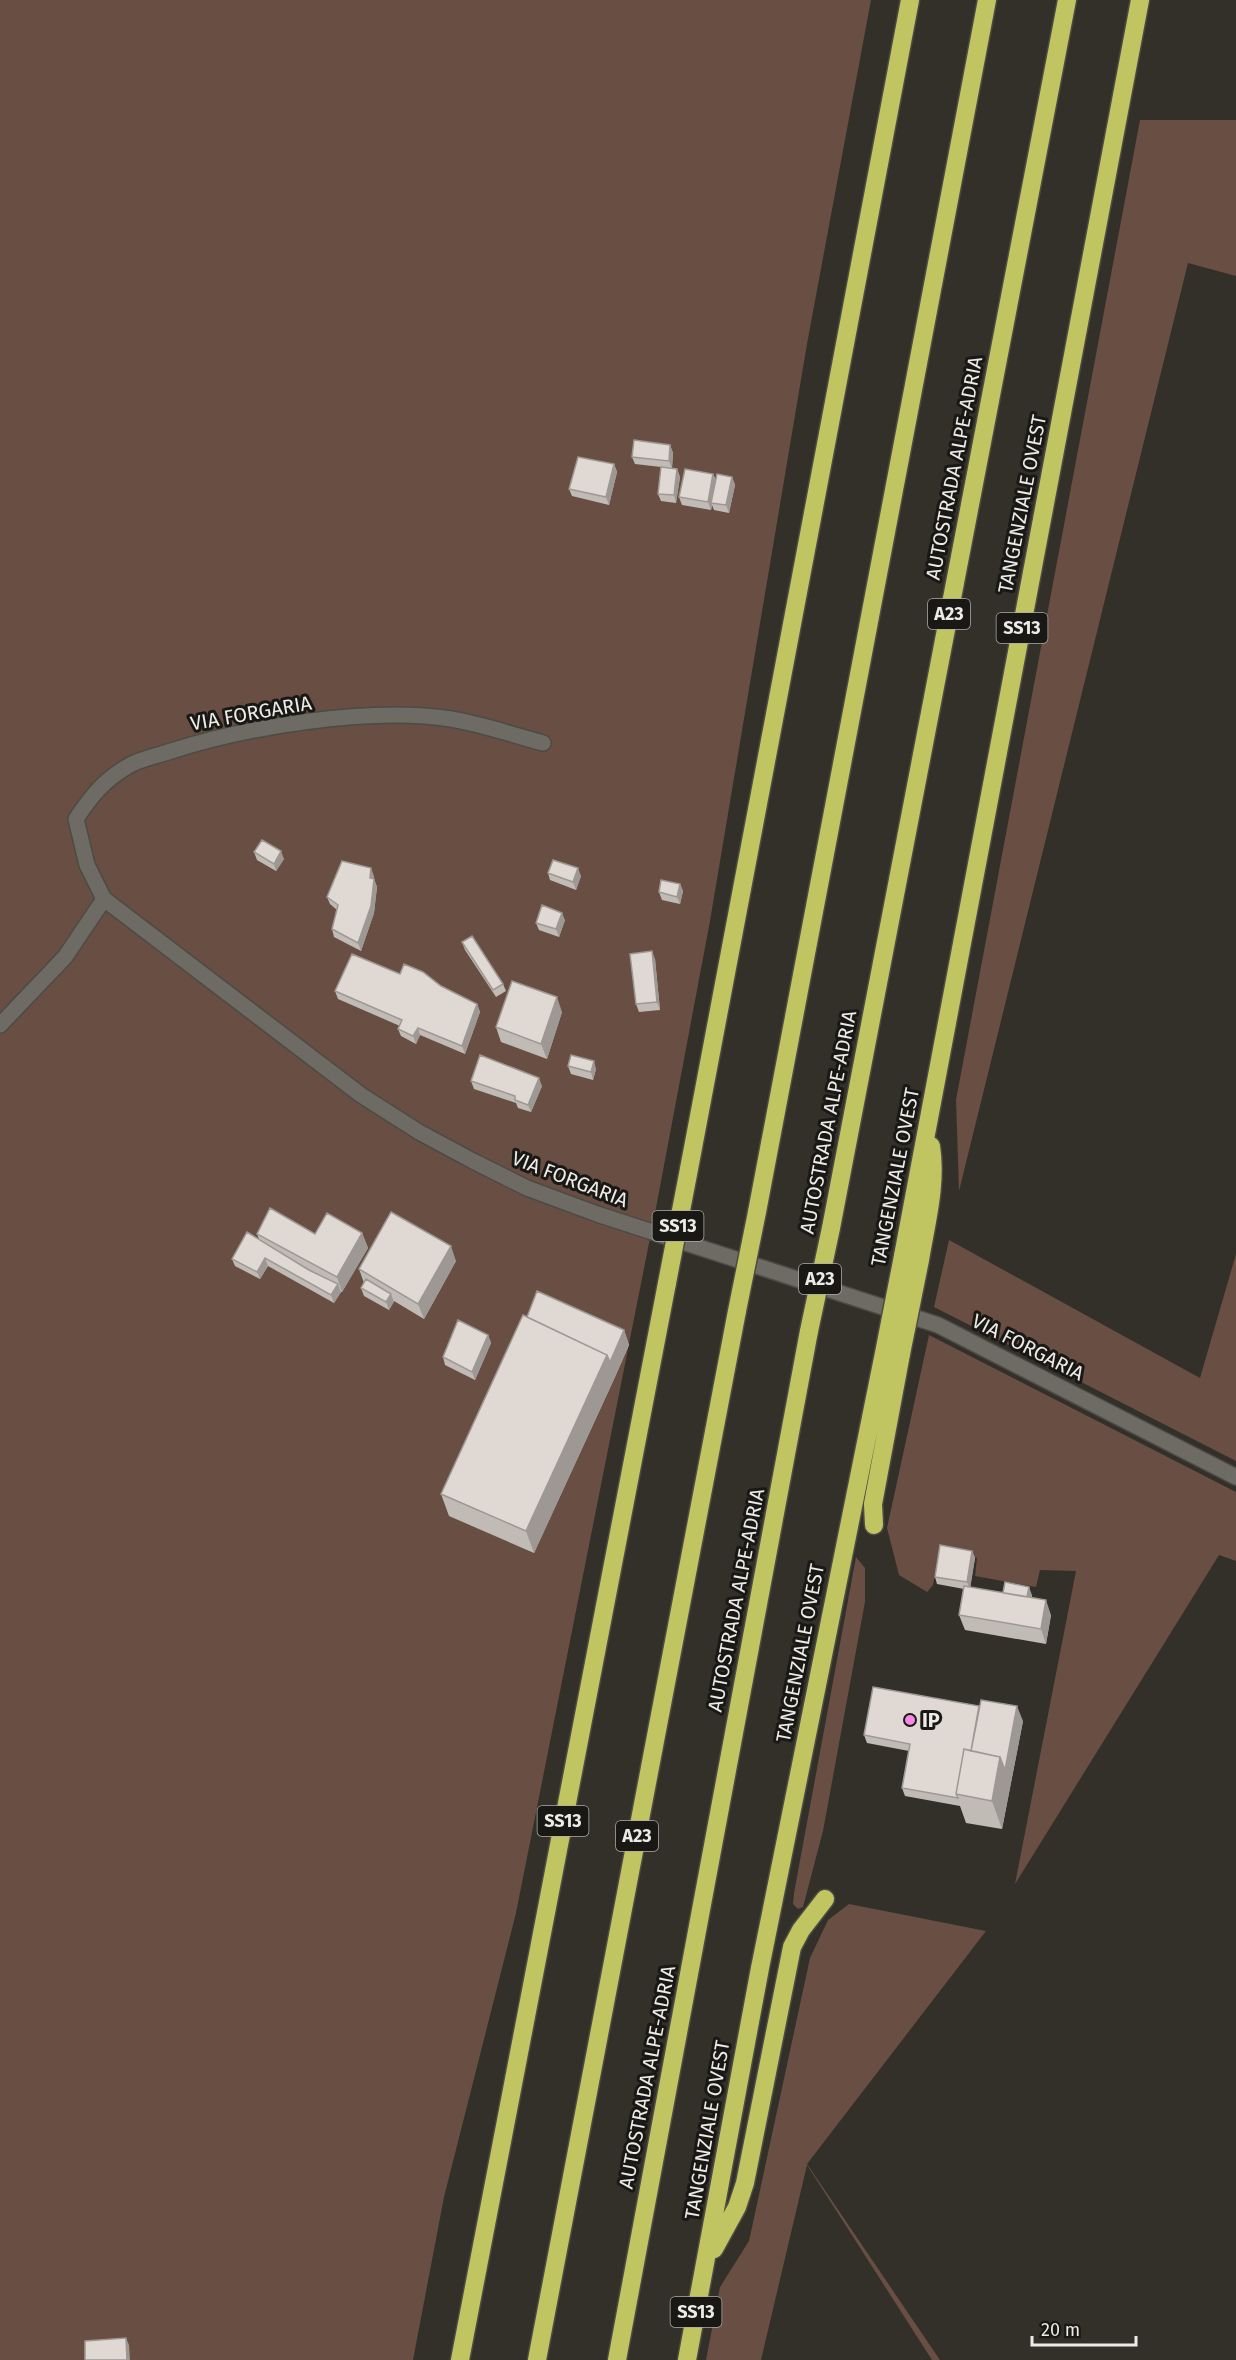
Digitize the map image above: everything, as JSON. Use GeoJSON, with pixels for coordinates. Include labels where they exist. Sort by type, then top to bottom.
{"type":"FeatureCollection","features":[{"type":"Feature","properties":{"kind":"highway","name":"SS13"},"geometry":{"type":"LineString","coordinates":[[460,2360],[689,1169],[910,0]]}},
{"type":"Feature","properties":{"kind":"highway","name":"A23"},"geometry":{"type":"LineString","coordinates":[[537,2360],[987,0]]}},
{"type":"Feature","properties":{"kind":"highway","name":"AUTOSTRADA ALPE-ADRIA"},"geometry":{"type":"LineString","coordinates":[[616,2360],[809,1331],[831,1228],[1066,0]]}},
{"type":"Feature","properties":{"kind":"highway","name":"TANGENZIALE OVEST"},"geometry":{"type":"LineString","coordinates":[[687,2360],[762,1956],[912,1258],[928,1127],[1140,0]]}},
{"type":"Feature","properties":{"kind":"highway"},"geometry":{"type":"LineString","coordinates":[[874,1525],[873,1504],[893,1351]]}},
{"type":"Feature","properties":{"kind":"highway"},"geometry":{"type":"LineString","coordinates":[[706,2264],[737,2207],[745,2182],[792,1947],[801,1930],[825,1899]]}},
{"type":"Feature","properties":{"kind":"street","name":"VIA FORGARIA"},"geometry":{"type":"LineString","coordinates":[[543,743],[450,719],[406,716],[351,718],[208,739],[132,764],[93,792],[76,819],[87,865],[104,899],[361,1095],[419,1132],[527,1188],[597,1214],[939,1325],[1236,1477]]}},
{"type":"Feature","properties":{"kind":"street"},"geometry":{"type":"LineString","coordinates":[[0,1025],[65,957],[104,899]]}},
{"type":"Feature","properties":{"kind":"shaded area"},"geometry":{"type":"Polygon","coordinates":[[[0,0],[871,0],[807,344],[710,921],[656,1208],[516,1913],[444,2197],[413,2360],[0,2360],[0,0]]]}},
{"type":"Feature","properties":{"kind":"shaded area"},"geometry":{"type":"Polygon","coordinates":[[[1140,120],[1236,120],[1236,276],[1188,263],[959,1191],[956,1100],[1140,120]]]}},
{"type":"Feature","properties":{"kind":"shaded area"},"geometry":{"type":"Polygon","coordinates":[[[949,1240],[1200,1378],[1236,1254],[1236,1461],[934,1307],[949,1240]]]}},
{"type":"Feature","properties":{"kind":"shaded area"},"geometry":{"type":"Polygon","coordinates":[[[929,1335],[1236,1492],[1236,1561],[1219,1555],[1015,1884],[1076,1571],[1040,1570],[1036,1587],[975,1576],[977,1558],[940,1550],[933,1585],[927,1592],[899,1575],[887,1528],[929,1335]]]}},
{"type":"Feature","properties":{"kind":"shaded area"},"geometry":{"type":"Polygon","coordinates":[[[856,1557],[865,1568],[865,1602],[823,1831],[803,1907],[798,1909],[793,1904],[794,1893],[856,1557]]]}},
{"type":"Feature","properties":{"kind":"shaded area"},"geometry":{"type":"Polygon","coordinates":[[[849,1904],[986,1931],[807,2164],[940,2360],[932,2360],[807,2165],[761,2360],[706,2360],[720,2287],[749,2241],[810,1958],[828,1920],[849,1904]]]}},
{"type":"Feature","properties":{"kind":"building"},"geometry":{"type":"Polygon","coordinates":[[[634,440],[670,445],[669,461],[632,457],[634,440]]]}},
{"type":"Feature","properties":{"kind":"building"},"geometry":{"type":"Polygon","coordinates":[[[578,457],[614,464],[606,497],[569,489],[578,457]]]}},
{"type":"Feature","properties":{"kind":"building"},"geometry":{"type":"Polygon","coordinates":[[[661,467],[677,469],[674,495],[658,494],[661,467]]]}},
{"type":"Feature","properties":{"kind":"building"},"geometry":{"type":"Polygon","coordinates":[[[685,469],[713,474],[708,502],[679,497],[685,469]]]}},
{"type":"Feature","properties":{"kind":"building"},"geometry":{"type":"Polygon","coordinates":[[[717,474],[732,477],[726,505],[711,503],[717,474]]]}},
{"type":"Feature","properties":{"kind":"building"},"geometry":{"type":"Polygon","coordinates":[[[262,840],[281,851],[274,864],[254,852],[262,840]]]}},
{"type":"Feature","properties":{"kind":"building"},"geometry":{"type":"Polygon","coordinates":[[[553,860],[578,868],[573,882],[548,873],[553,860]]]}},
{"type":"Feature","properties":{"kind":"building"},"geometry":{"type":"Polygon","coordinates":[[[342,861],[371,868],[370,878],[374,879],[371,906],[358,943],[332,929],[338,905],[327,897],[342,861]]]}},
{"type":"Feature","properties":{"kind":"building"},"geometry":{"type":"Polygon","coordinates":[[[661,880],[680,884],[677,897],[659,892],[661,880]]]}},
{"type":"Feature","properties":{"kind":"building"},"geometry":{"type":"Polygon","coordinates":[[[542,905],[562,913],[556,929],[536,923],[542,905]]]}},
{"type":"Feature","properties":{"kind":"building"},"geometry":{"type":"Polygon","coordinates":[[[472,936],[503,984],[493,990],[462,942],[472,936]]]}},
{"type":"Feature","properties":{"kind":"building"},"geometry":{"type":"Polygon","coordinates":[[[652,951],[657,1002],[636,1004],[630,954],[652,951]]]}},
{"type":"Feature","properties":{"kind":"building"},"geometry":{"type":"Polygon","coordinates":[[[352,954],[400,974],[404,964],[423,972],[441,986],[477,1004],[462,1046],[418,1028],[413,1036],[398,1029],[402,1020],[335,991],[352,954]]]}},
{"type":"Feature","properties":{"kind":"building"},"geometry":{"type":"Polygon","coordinates":[[[512,981],[557,997],[541,1044],[496,1027],[512,981]]]}},
{"type":"Feature","properties":{"kind":"building"},"geometry":{"type":"Polygon","coordinates":[[[480,1055],[539,1078],[528,1105],[515,1100],[515,1096],[471,1081],[480,1055]]]}},
{"type":"Feature","properties":{"kind":"building"},"geometry":{"type":"Polygon","coordinates":[[[571,1055],[594,1061],[591,1072],[568,1066],[571,1055]]]}},
{"type":"Feature","properties":{"kind":"building"},"geometry":{"type":"Polygon","coordinates":[[[270,1208],[315,1234],[327,1213],[362,1233],[337,1277],[257,1234],[270,1208]]]}},
{"type":"Feature","properties":{"kind":"building"},"geometry":{"type":"Polygon","coordinates":[[[391,1212],[451,1246],[418,1304],[359,1269],[391,1212]]]}},
{"type":"Feature","properties":{"kind":"building"},"geometry":{"type":"Polygon","coordinates":[[[247,1232],[309,1270],[338,1284],[331,1295],[265,1258],[257,1272],[232,1259],[247,1232]]]}},
{"type":"Feature","properties":{"kind":"building"},"geometry":{"type":"Polygon","coordinates":[[[366,1279],[391,1294],[386,1302],[361,1288],[366,1279]]]}},
{"type":"Feature","properties":{"kind":"building"},"geometry":{"type":"Polygon","coordinates":[[[537,1291],[624,1330],[610,1362],[607,1355],[527,1317],[537,1291]]]}},
{"type":"Feature","properties":{"kind":"building"},"geometry":{"type":"Polygon","coordinates":[[[523,1315],[607,1355],[526,1531],[441,1494],[523,1315]]]}},
{"type":"Feature","properties":{"kind":"building"},"geometry":{"type":"Polygon","coordinates":[[[458,1320],[488,1335],[472,1372],[443,1357],[458,1320]]]}},
{"type":"Feature","properties":{"kind":"building"},"geometry":{"type":"Polygon","coordinates":[[[940,1545],[972,1551],[967,1582],[935,1577],[940,1545]]]}},
{"type":"Feature","properties":{"kind":"building"},"geometry":{"type":"Polygon","coordinates":[[[1005,1582],[1029,1587],[1027,1597],[1003,1593],[1005,1582]]]}},
{"type":"Feature","properties":{"kind":"building"},"geometry":{"type":"Polygon","coordinates":[[[964,1586],[1046,1600],[1041,1629],[959,1615],[964,1586]]]}},
{"type":"Feature","properties":{"kind":"building"},"geometry":{"type":"Polygon","coordinates":[[[873,1687],[979,1706],[971,1751],[964,1749],[956,1794],[958,1798],[902,1788],[910,1744],[864,1735],[873,1687]]]}},
{"type":"Feature","properties":{"kind":"building"},"geometry":{"type":"Polygon","coordinates":[[[981,1700],[1017,1706],[1005,1770],[1000,1757],[971,1751],[981,1700]]]}},
{"type":"Feature","properties":{"kind":"building"},"geometry":{"type":"Polygon","coordinates":[[[964,1749],[1000,1757],[992,1801],[956,1794],[964,1749]]]}},
{"type":"Feature","properties":{"kind":"building"},"geometry":{"type":"Polygon","coordinates":[[[126,2338],[127,2360],[85,2360],[85,2341],[126,2338]]]}},
{"type":"Feature","properties":{"kind":"place","name":"IP"},"geometry":{"type":"Point","coordinates":[910,1720]}}]}
